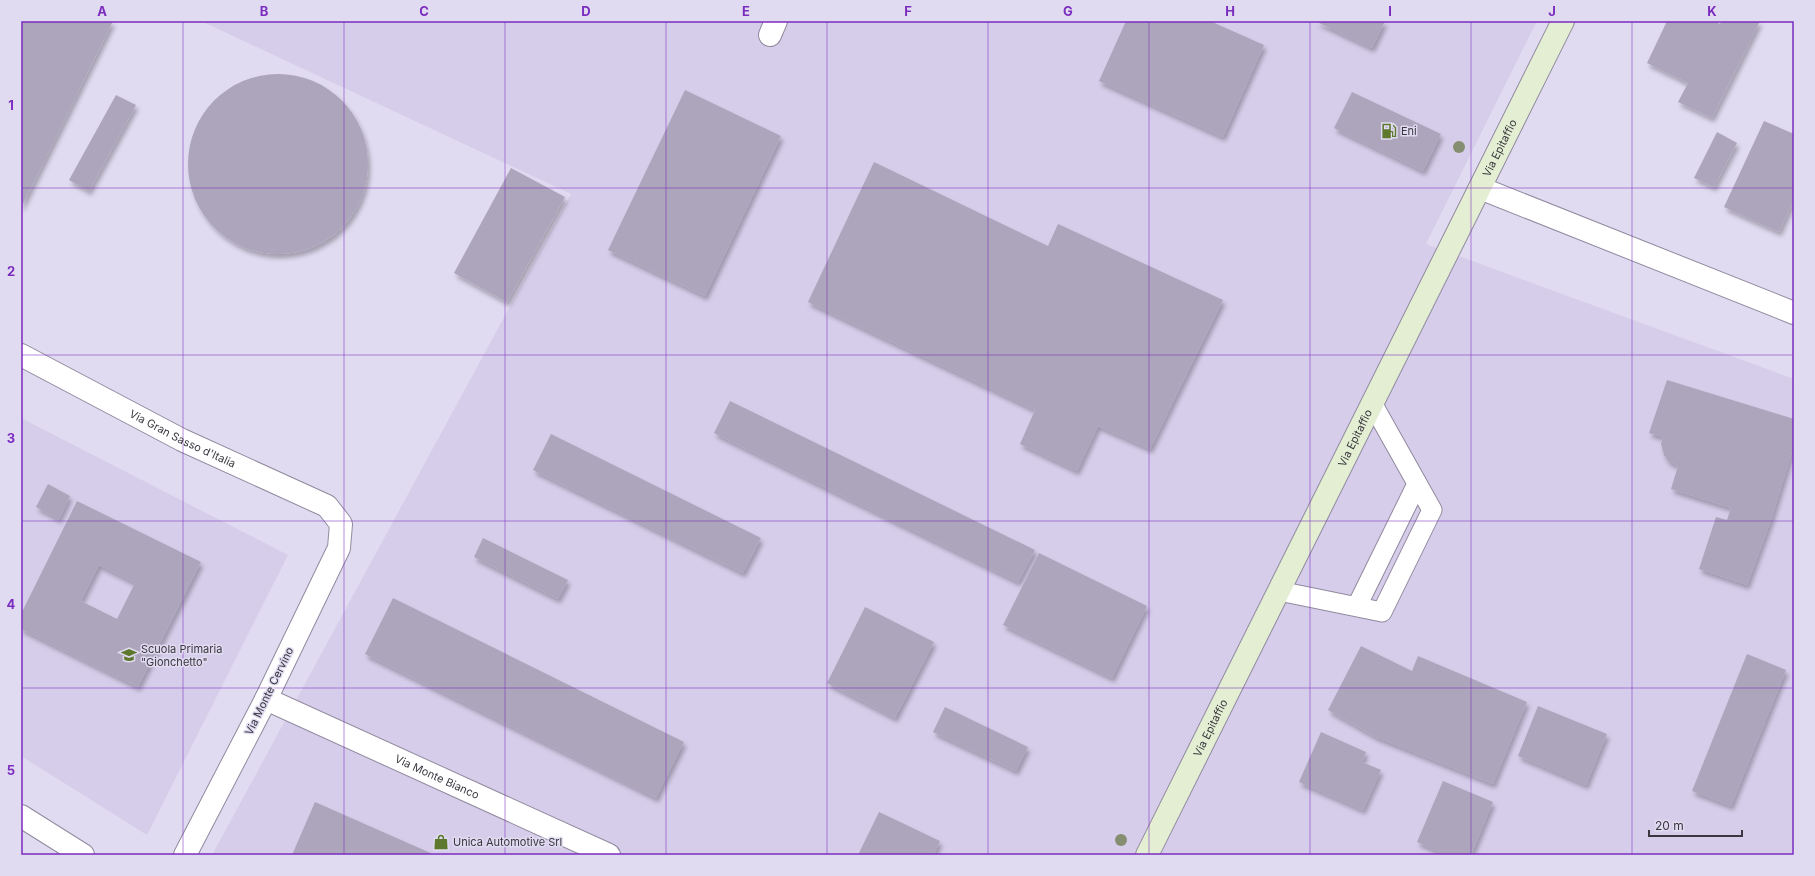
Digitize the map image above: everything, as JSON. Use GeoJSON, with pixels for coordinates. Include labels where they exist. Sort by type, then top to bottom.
{"type":"FeatureCollection","features":[{"type":"Feature","properties":{"kind":"main road","name":"Via Epitaffio"},"geometry":{"type":"LineString","coordinates":[[1147,855],[1563,21]]}},
{"type":"Feature","properties":{"kind":"street"},"geometry":{"type":"LineString","coordinates":[[1480,188],[1794,313]]}},
{"type":"Feature","properties":{"kind":"street","name":"Via Gran Sasso d'Italia"},"geometry":{"type":"LineString","coordinates":[[21,355],[182,440],[327,506],[341,524]]}},
{"type":"Feature","properties":{"kind":"street","name":"Via Monte Cervino"},"geometry":{"type":"LineString","coordinates":[[185,855],[266,699],[339,548],[341,524]]}},
{"type":"Feature","properties":{"kind":"street","name":"Via Monte Bianco"},"geometry":{"type":"LineString","coordinates":[[266,699],[609,855]]}},
{"type":"Feature","properties":{"kind":"street"},"geometry":{"type":"LineString","coordinates":[[21,816],[83,855]]}},
{"type":"Feature","properties":{"kind":"lane"},"geometry":{"type":"LineString","coordinates":[[1279,591],[1382,612],[1432,510],[1372,403]]}},
{"type":"Feature","properties":{"kind":"lane"},"geometry":{"type":"LineString","coordinates":[[1357,606],[1417,484]]}},
{"type":"Feature","properties":{"kind":"shaded area"},"geometry":{"type":"Polygon","coordinates":[[[201,21],[1537,21],[1426,244],[1794,379],[1794,855],[212,855],[571,194],[201,21]]]}},
{"type":"Feature","properties":{"kind":"shaded area","name":"Scuola Primaria \"Gionchetto\""},"geometry":{"type":"Polygon","coordinates":[[[21,418],[288,555],[147,835],[21,756],[21,418]]]}},
{"type":"Feature","properties":{"kind":"building"},"geometry":{"type":"Polygon","coordinates":[[[21,21],[113,21],[21,208],[21,21]]]}},
{"type":"Feature","properties":{"kind":"building"},"geometry":{"type":"Polygon","coordinates":[[[1126,21],[1210,21],[1264,45],[1223,137],[1099,81],[1126,21]]]}},
{"type":"Feature","properties":{"kind":"building"},"geometry":{"type":"Polygon","coordinates":[[[1315,21],[1385,21],[1372,48],[1315,21]]]}},
{"type":"Feature","properties":{"kind":"building"},"geometry":{"type":"Polygon","coordinates":[[[1667,21],[1715,21],[1720,24],[1721,21],[1760,21],[1712,118],[1678,102],[1688,83],[1647,63],[1667,21]]]}},
{"type":"Feature","properties":{"kind":"building"},"geometry":{"type":"Polygon","coordinates":[[[269,74],[287,74],[313,80],[321,84],[342,100],[358,121],[362,129],[367,146],[367,182],[362,199],[358,207],[342,228],[321,244],[313,248],[296,253],[269,254],[252,251],[235,244],[221,234],[208,221],[198,207],[191,190],[188,173],[188,155],[191,138],[198,121],[208,107],[221,94],[235,84],[252,77],[269,74]]]}},
{"type":"Feature","properties":{"kind":"building"},"geometry":{"type":"Polygon","coordinates":[[[685,90],[781,136],[705,296],[608,250],[685,90]]]}},
{"type":"Feature","properties":{"kind":"building"},"geometry":{"type":"Polygon","coordinates":[[[1352,92],[1441,134],[1423,171],[1334,128],[1352,92]]]}},
{"type":"Feature","properties":{"kind":"building"},"geometry":{"type":"Polygon","coordinates":[[[116,95],[136,105],[89,191],[69,180],[116,95]]]}},
{"type":"Feature","properties":{"kind":"building"},"geometry":{"type":"Polygon","coordinates":[[[1764,121],[1794,134],[1794,199],[1779,232],[1724,207],[1764,121]]]}},
{"type":"Feature","properties":{"kind":"building"},"geometry":{"type":"Polygon","coordinates":[[[1717,132],[1737,143],[1714,187],[1694,178],[1717,132]]]}},
{"type":"Feature","properties":{"kind":"building"},"geometry":{"type":"Polygon","coordinates":[[[874,162],[1048,246],[1058,224],[1223,300],[1150,449],[1098,426],[1077,471],[1020,444],[1035,410],[808,302],[874,162]]]}},
{"type":"Feature","properties":{"kind":"building"},"geometry":{"type":"Polygon","coordinates":[[[511,168],[565,197],[507,302],[454,273],[511,168]]]}},
{"type":"Feature","properties":{"kind":"building"},"geometry":{"type":"Polygon","coordinates":[[[1667,380],[1794,419],[1794,445],[1771,520],[1747,585],[1699,569],[1716,517],[1727,520],[1731,508],[1671,489],[1678,466],[1668,461],[1664,455],[1661,444],[1663,437],[1649,433],[1667,380]]]}},
{"type":"Feature","properties":{"kind":"building"},"geometry":{"type":"Polygon","coordinates":[[[730,401],[1035,550],[1018,582],[714,433],[730,401]]]}},
{"type":"Feature","properties":{"kind":"building"},"geometry":{"type":"Polygon","coordinates":[[[551,434],[761,538],[743,573],[533,470],[551,434]]]}},
{"type":"Feature","properties":{"kind":"building"},"geometry":{"type":"Polygon","coordinates":[[[48,484],[70,496],[59,519],[36,507],[48,484]]]}},
{"type":"Feature","properties":{"kind":"building"},"geometry":{"type":"Polygon","coordinates":[[[77,501],[201,562],[138,687],[21,629],[21,614],[77,501]],[[99,565],[81,601],[117,619],[135,583],[99,565]]]}},
{"type":"Feature","properties":{"kind":"building"},"geometry":{"type":"Polygon","coordinates":[[[483,538],[568,580],[558,599],[474,557],[483,538]]]}},
{"type":"Feature","properties":{"kind":"building"},"geometry":{"type":"Polygon","coordinates":[[[1039,553],[1147,606],[1112,678],[1003,625],[1039,553]]]}},
{"type":"Feature","properties":{"kind":"building"},"geometry":{"type":"Polygon","coordinates":[[[393,598],[684,742],[656,798],[365,654],[393,598]]]}},
{"type":"Feature","properties":{"kind":"building"},"geometry":{"type":"Polygon","coordinates":[[[865,607],[934,642],[895,718],[827,683],[865,607]]]}},
{"type":"Feature","properties":{"kind":"building"},"geometry":{"type":"Polygon","coordinates":[[[1361,646],[1412,671],[1418,656],[1527,702],[1493,784],[1376,737],[1328,710],[1361,646]]]}},
{"type":"Feature","properties":{"kind":"building"},"geometry":{"type":"Polygon","coordinates":[[[1747,654],[1786,670],[1731,806],[1692,791],[1747,654]]]}},
{"type":"Feature","properties":{"kind":"building"},"geometry":{"type":"Polygon","coordinates":[[[1538,706],[1607,734],[1586,785],[1518,756],[1538,706]]]}},
{"type":"Feature","properties":{"kind":"building"},"geometry":{"type":"Polygon","coordinates":[[[945,707],[1028,747],[1016,771],[933,732],[945,707]]]}},
{"type":"Feature","properties":{"kind":"building"},"geometry":{"type":"Polygon","coordinates":[[[1321,732],[1366,752],[1362,762],[1381,770],[1363,810],[1299,782],[1321,732]]]}},
{"type":"Feature","properties":{"kind":"building"},"geometry":{"type":"Polygon","coordinates":[[[1443,781],[1493,802],[1471,855],[1446,855],[1417,842],[1443,781]]]}},
{"type":"Feature","properties":{"kind":"building"},"geometry":{"type":"Polygon","coordinates":[[[315,802],[435,855],[292,855],[315,802]]]}},
{"type":"Feature","properties":{"kind":"building"},"geometry":{"type":"Polygon","coordinates":[[[879,812],[940,841],[934,855],[864,855],[859,853],[879,812]]]}},
{"type":"Feature","properties":{"kind":"place","name":"Eni"},"geometry":{"type":"Point","coordinates":[1389,131]}},
{"type":"Feature","properties":{"kind":"place","name":"Scuola Primaria \"Gionchetto\""},"geometry":{"type":"Point","coordinates":[129,655]}},
{"type":"Feature","properties":{"kind":"place","name":"Unica Automotive Srl"},"geometry":{"type":"Point","coordinates":[441,842]}}]}
